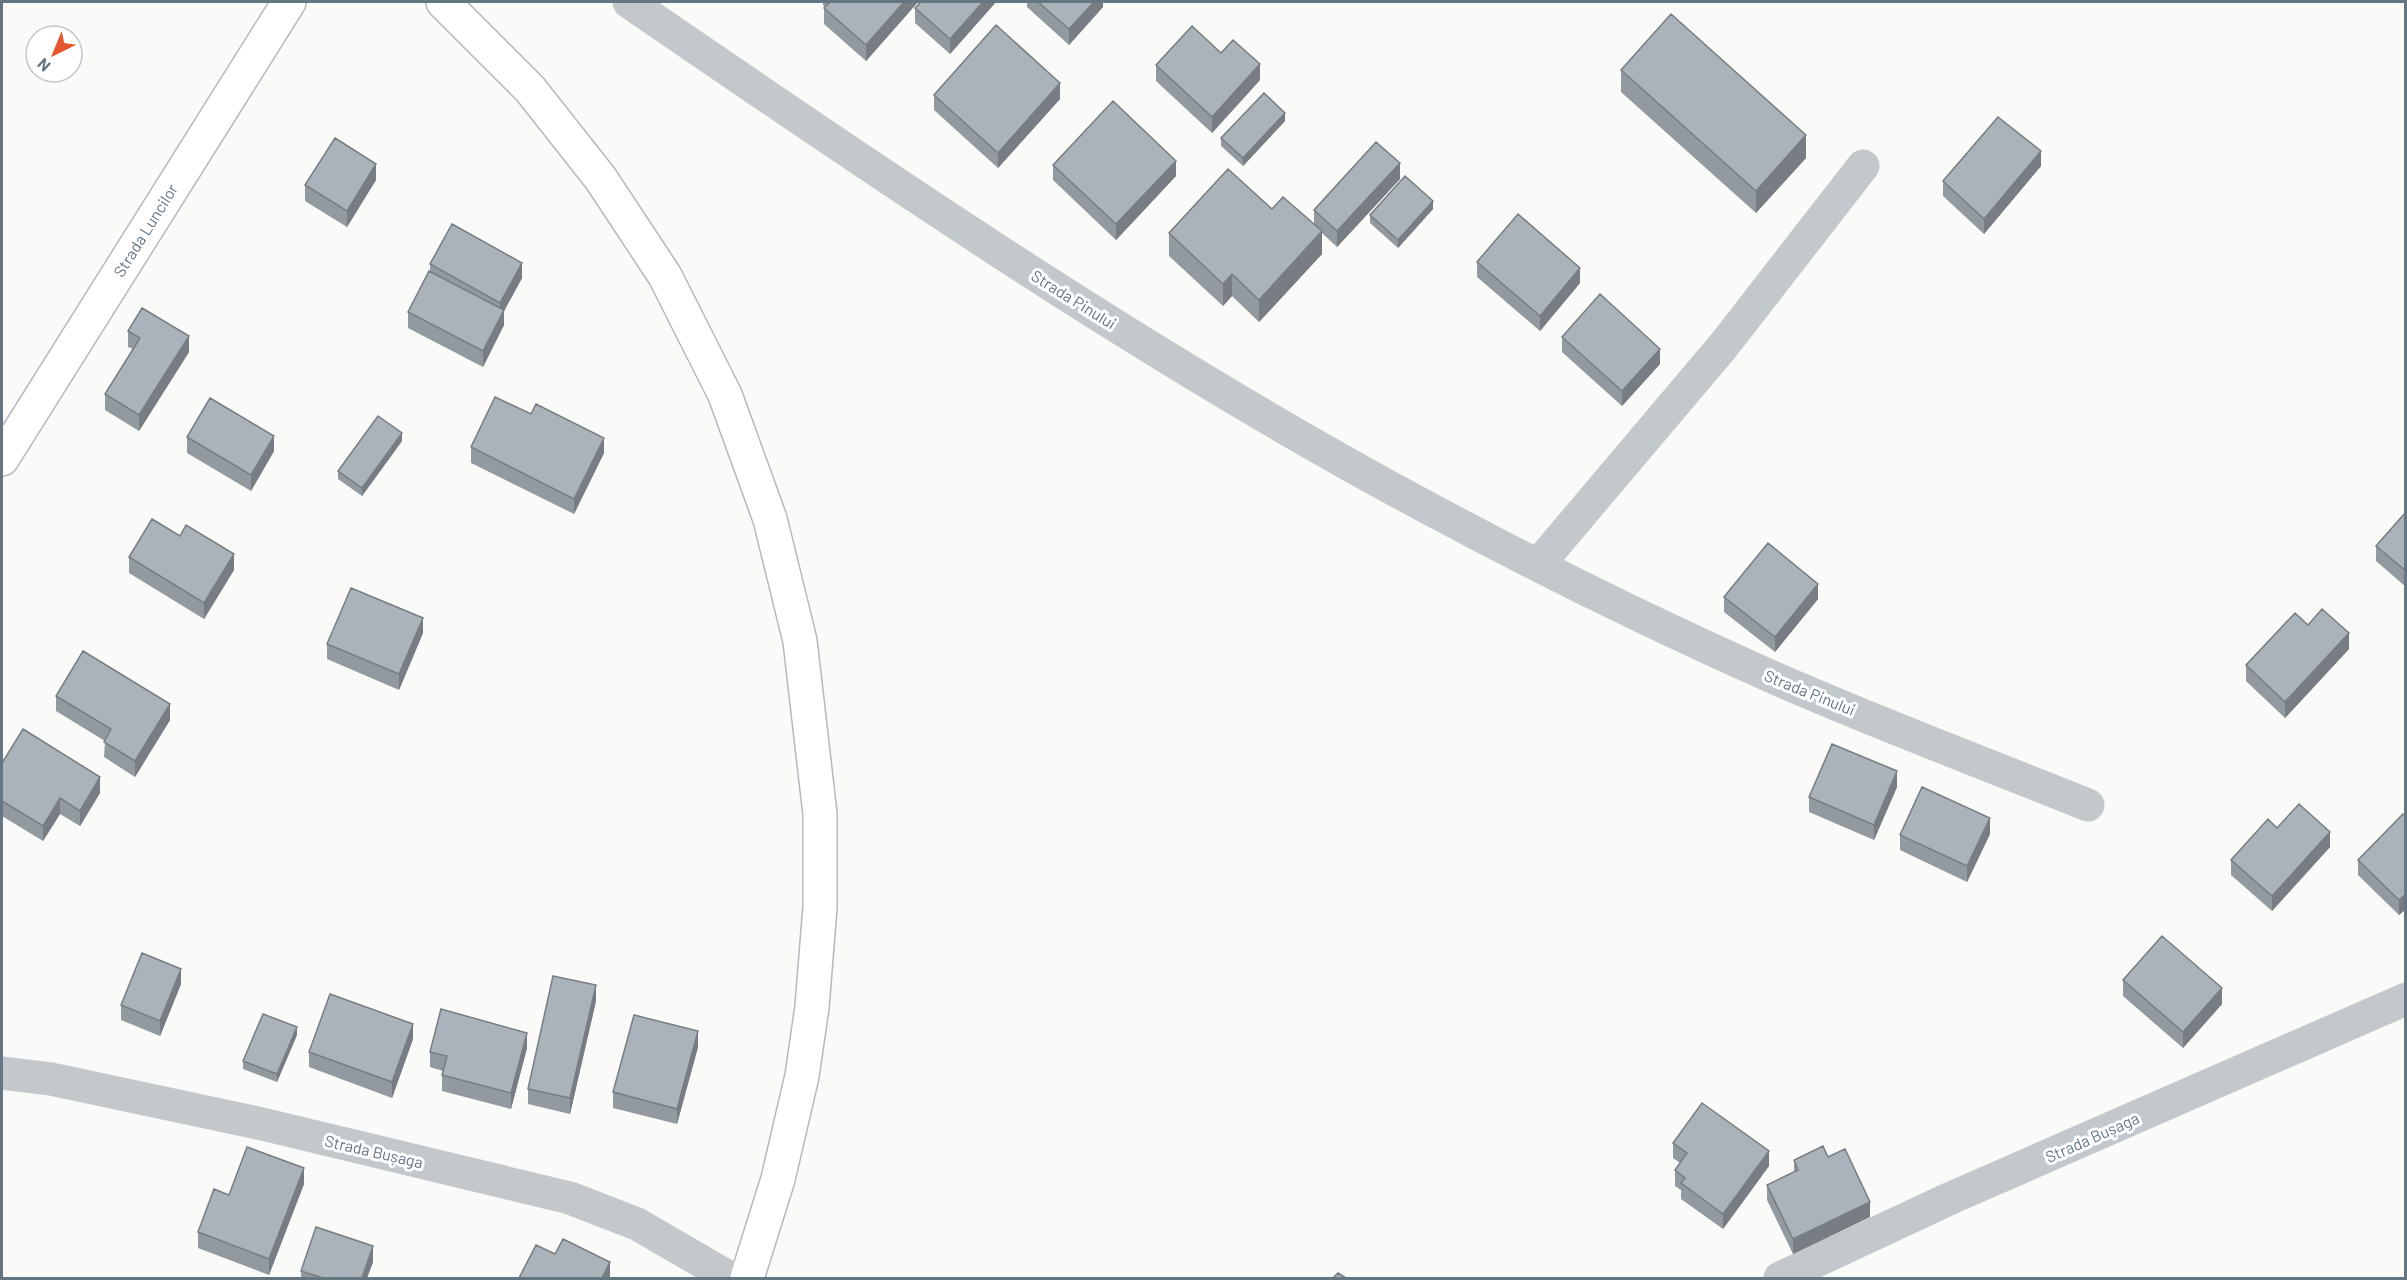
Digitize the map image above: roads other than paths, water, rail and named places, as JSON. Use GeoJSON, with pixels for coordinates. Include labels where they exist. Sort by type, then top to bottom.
{"type":"FeatureCollection","features":[{"type":"Feature","properties":{"kind":"main road","name":"Strada Luncilor"},"geometry":{"type":"LineString","coordinates":[[2,459],[289,2]]}},
{"type":"Feature","properties":{"kind":"main road"},"geometry":{"type":"LineString","coordinates":[[443,2],[530,89],[601,179],[665,276],[725,394],[770,519],[800,641],[820,814],[820,907],[812,1006],[802,1076],[778,1179],[747,1278]]}},
{"type":"Feature","properties":{"kind":"street","name":"Strada Pinului"},"geometry":{"type":"LineString","coordinates":[[629,2],[803,121],[1072,298],[1253,410],[1429,508],[1538,565],[1765,674],[2088,805]]}},
{"type":"Feature","properties":{"kind":"street"},"geometry":{"type":"LineString","coordinates":[[1538,565],[1724,345],[1863,166]]}},
{"type":"Feature","properties":{"kind":"street","name":"Strada Bușaga"},"geometry":{"type":"LineString","coordinates":[[1780,1278],[1951,1198],[2406,999]]}},
{"type":"Feature","properties":{"kind":"street","name":"Strada Bușaga"},"geometry":{"type":"LineString","coordinates":[[2,1073],[51,1078],[246,1121],[570,1198],[636,1224],[730,1278]]}}]}
